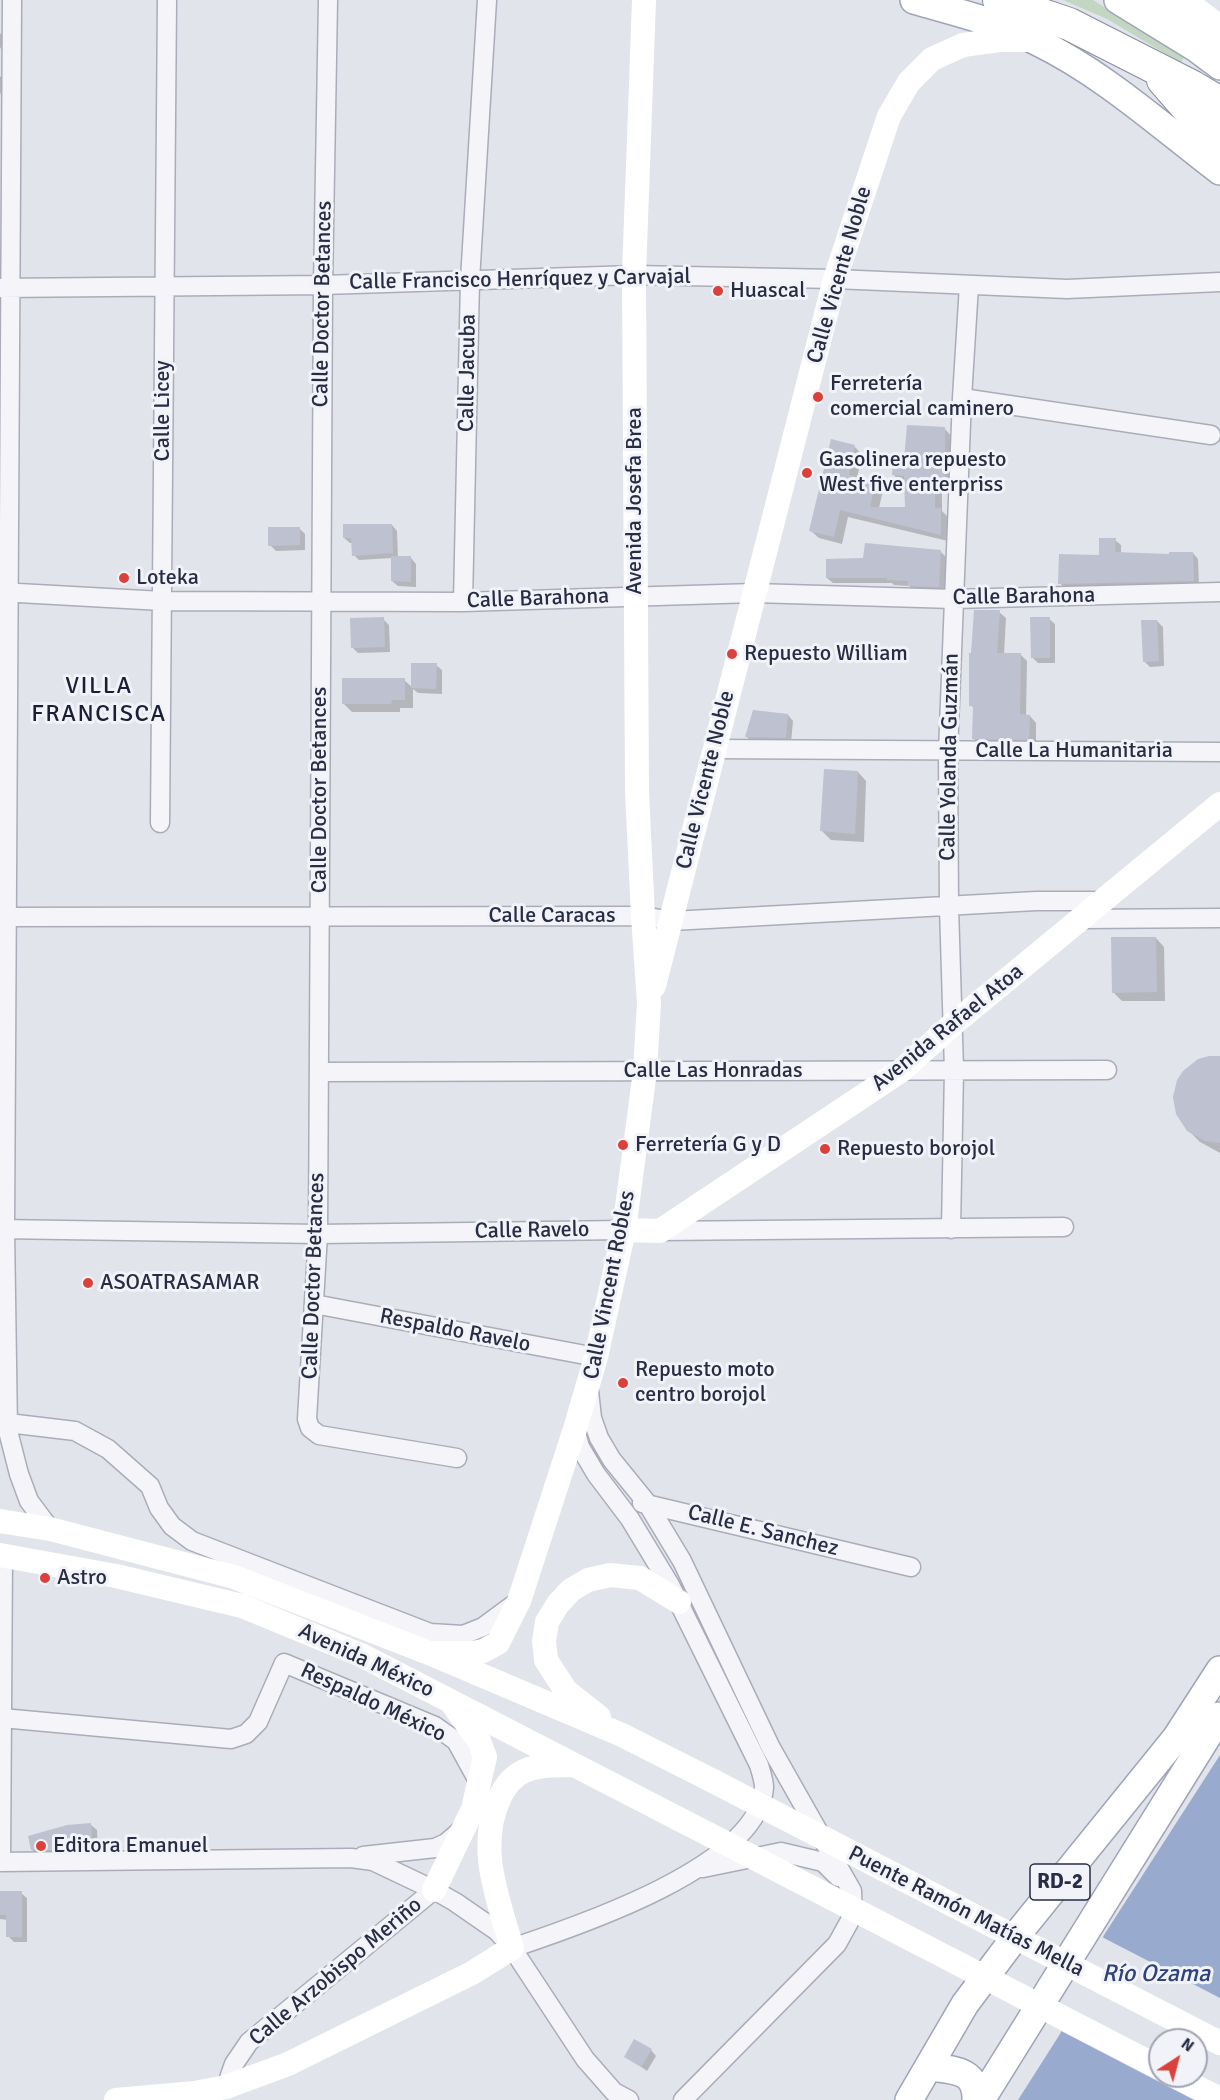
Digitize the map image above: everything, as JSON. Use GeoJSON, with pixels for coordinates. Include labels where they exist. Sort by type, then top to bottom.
{"type":"FeatureCollection","features":[{"type":"Feature","properties":{"kind":"highway"},"geometry":{"type":"LineString","coordinates":[[999,0],[1069,24],[1220,103]]}},
{"type":"Feature","properties":{"kind":"highway"},"geometry":{"type":"LineString","coordinates":[[1158,0],[1208,48]]}},
{"type":"Feature","properties":{"kind":"highway"},"geometry":{"type":"LineString","coordinates":[[1158,0],[1217,23]]}},
{"type":"Feature","properties":{"kind":"highway"},"geometry":{"type":"LineString","coordinates":[[1151,66],[1190,111],[1220,140]]}},
{"type":"Feature","properties":{"kind":"highway"},"geometry":{"type":"LineString","coordinates":[[1193,87],[1220,110]]}},
{"type":"Feature","properties":{"kind":"main road","name":"Avenida Josefa Brea"},"geometry":{"type":"LineString","coordinates":[[644,0],[634,275],[637,792],[649,1003]]}},
{"type":"Feature","properties":{"kind":"main road"},"geometry":{"type":"LineString","coordinates":[[914,0],[974,17],[1035,40]]}},
{"type":"Feature","properties":{"kind":"main road"},"geometry":{"type":"LineString","coordinates":[[1118,0],[1208,48],[1220,66]]}},
{"type":"Feature","properties":{"kind":"main road","name":"Calle Vicente Noble"},"geometry":{"type":"LineString","coordinates":[[649,1003],[672,921],[713,749],[835,279],[889,116],[909,82],[932,59],[963,45],[999,40],[1035,40],[1089,70],[1220,171]]}},
{"type":"Feature","properties":{"kind":"main road","name":"Avenida Rafael Atoa"},"geometry":{"type":"LineString","coordinates":[[660,1231],[902,1070],[952,1025],[1220,804]]}},
{"type":"Feature","properties":{"kind":"main road","name":"Calle Vincent Robles"},"geometry":{"type":"LineString","coordinates":[[589,1385],[624,1230],[645,1071],[649,1003]]}},
{"type":"Feature","properties":{"kind":"main road","name":"Calle Ravelo"},"geometry":{"type":"LineString","coordinates":[[624,1230],[660,1231]]}},
{"type":"Feature","properties":{"kind":"main road","name":"Avenida México"},"geometry":{"type":"LineString","coordinates":[[429,1653],[472,1653],[483,1651],[498,1643],[519,1601],[589,1385]]}},
{"type":"Feature","properties":{"kind":"main road","name":"Avenida México"},"geometry":{"type":"LineString","coordinates":[[0,1521],[50,1529],[234,1577],[429,1653],[622,1735],[713,1782]]}},
{"type":"Feature","properties":{"kind":"main road","name":"Avenida México"},"geometry":{"type":"LineString","coordinates":[[1,1556],[116,1576],[242,1606],[361,1654],[1148,2062]]}},
{"type":"Feature","properties":{"kind":"main road"},"geometry":{"type":"LineString","coordinates":[[622,1735],[566,1691],[546,1660],[544,1641],[547,1622],[570,1590],[588,1580],[610,1575],[640,1578],[679,1602]]}},
{"type":"Feature","properties":{"kind":"main road","name":"RD-2"},"geometry":{"type":"LineString","coordinates":[[909,2100],[965,2004],[1019,1932],[1176,1738],[1220,1670]]}},
{"type":"Feature","properties":{"kind":"main road"},"geometry":{"type":"LineString","coordinates":[[434,1890],[473,1809],[485,1757],[479,1741],[448,1699]]}},
{"type":"Feature","properties":{"kind":"main road","name":"RD-2"},"geometry":{"type":"LineString","coordinates":[[981,2100],[1220,1716]]}},
{"type":"Feature","properties":{"kind":"main road"},"geometry":{"type":"LineString","coordinates":[[116,2100],[195,2093],[226,2087],[288,2064],[472,1973],[512,1948],[493,1883],[489,1848],[492,1812],[507,1784],[524,1771],[541,1766],[577,1765]]}},
{"type":"Feature","properties":{"kind":"main road","name":"Puente Ramón Matías Mella"},"geometry":{"type":"LineString","coordinates":[[713,1782],[1220,2043]]}},
{"type":"Feature","properties":{"kind":"main road"},"geometry":{"type":"LineString","coordinates":[[929,2067],[958,2070],[971,2079],[976,2089],[976,2100]]}},
{"type":"Feature","properties":{"kind":"main road"},"geometry":{"type":"LineString","coordinates":[[1198,2088],[1220,2099]]}},
{"type":"Feature","properties":{"kind":"street"},"geometry":{"type":"LineString","coordinates":[[12,0],[5,288],[3,1396],[19,1474],[29,1501],[50,1529]]}},
{"type":"Feature","properties":{"kind":"street","name":"Calle Licey"},"geometry":{"type":"LineString","coordinates":[[160,823],[167,0]]}},
{"type":"Feature","properties":{"kind":"street","name":"Calle Doctor Betances"},"geometry":{"type":"LineString","coordinates":[[328,0],[323,285],[318,1234],[307,1419],[310,1428],[319,1435],[457,1458]]}},
{"type":"Feature","properties":{"kind":"street","name":"Calle Jacuba"},"geometry":{"type":"LineString","coordinates":[[463,602],[470,280],[487,0]]}},
{"type":"Feature","properties":{"kind":"street","name":"Calle Francisco Henríquez y Carvajal"},"geometry":{"type":"LineString","coordinates":[[5,288],[323,285],[634,275],[835,279],[1067,289],[1220,282]]}},
{"type":"Feature","properties":{"kind":"street","name":"Calle Yolanda Guzmán"},"geometry":{"type":"LineString","coordinates":[[951,1229],[954,1070],[949,907],[948,752],[962,398],[969,285]]}},
{"type":"Feature","properties":{"kind":"street"},"geometry":{"type":"LineString","coordinates":[[962,398],[1211,435]]}},
{"type":"Feature","properties":{"kind":"street","name":"Calle Barahona"},"geometry":{"type":"LineString","coordinates":[[5,592],[162,601],[463,602],[754,593],[954,599],[1220,592]]}},
{"type":"Feature","properties":{"kind":"street","name":"Calle La Humanitaria"},"geometry":{"type":"LineString","coordinates":[[713,749],[1220,752]]}},
{"type":"Feature","properties":{"kind":"street","name":"Calle Caracas"},"geometry":{"type":"LineString","coordinates":[[4,917],[643,916],[672,921],[1036,901],[1103,901]]}},
{"type":"Feature","properties":{"kind":"street"},"geometry":{"type":"LineString","coordinates":[[1080,919],[1220,918]]}},
{"type":"Feature","properties":{"kind":"street","name":"Calle Las Honradas"},"geometry":{"type":"LineString","coordinates":[[319,1072],[1107,1070]]}},
{"type":"Feature","properties":{"kind":"street","name":"Calle Ravelo"},"geometry":{"type":"LineString","coordinates":[[660,1231],[1064,1227]]}},
{"type":"Feature","properties":{"kind":"street","name":"Calle Ravelo"},"geometry":{"type":"LineString","coordinates":[[2,1229],[318,1234],[624,1230]]}},
{"type":"Feature","properties":{"kind":"street","name":"Respaldo Ravelo"},"geometry":{"type":"LineString","coordinates":[[314,1304],[596,1357]]}},
{"type":"Feature","properties":{"kind":"street","name":"Calle Vincent Robles"},"geometry":{"type":"LineString","coordinates":[[589,1385],[592,1418],[599,1438],[612,1460],[647,1503],[682,1561],[783,1771],[852,1891]]}},
{"type":"Feature","properties":{"kind":"street"},"geometry":{"type":"LineString","coordinates":[[0,1449],[8,1427]]}},
{"type":"Feature","properties":{"kind":"street"},"geometry":{"type":"LineString","coordinates":[[8,1427],[75,1431],[108,1449],[150,1486],[159,1508],[172,1526],[192,1541],[430,1633],[463,1635],[483,1627],[519,1601]]}},
{"type":"Feature","properties":{"kind":"street"},"geometry":{"type":"LineString","coordinates":[[512,1948],[629,1905],[700,1868],[745,1830],[758,1812],[764,1787],[759,1765],[679,1602],[636,1529],[596,1474],[580,1447],[575,1429]]}},
{"type":"Feature","properties":{"kind":"street","name":"Calle E. Sanchez"},"geometry":{"type":"LineString","coordinates":[[615,1500],[647,1503],[911,1567]]}},
{"type":"Feature","properties":{"kind":"street"},"geometry":{"type":"LineString","coordinates":[[1,1556],[0,1862],[351,1858],[435,1848],[446,1843],[464,1827]]}},
{"type":"Feature","properties":{"kind":"street","name":"Respaldo México"},"geometry":{"type":"LineString","coordinates":[[2,1718],[231,1739],[246,1734],[258,1722],[284,1663],[435,1726],[456,1741],[478,1781]]}},
{"type":"Feature","properties":{"kind":"street"},"geometry":{"type":"LineString","coordinates":[[683,2100],[837,1944],[853,1915],[852,1891],[823,1862],[781,1852],[700,1868]]}},
{"type":"Feature","properties":{"kind":"street"},"geometry":{"type":"LineString","coordinates":[[351,1858],[373,1861],[434,1890],[497,1931],[512,1948],[585,2059],[614,2092],[629,2100]]}},
{"type":"Feature","properties":{"kind":"street","name":"Calle Arzobispo Meriño"},"geometry":{"type":"LineString","coordinates":[[226,2087],[234,2064],[249,2042],[434,1890]]}},
{"type":"Feature","properties":{"kind":"green space"},"geometry":{"type":"Polygon","coordinates":[[[1063,0],[1093,0],[1184,57],[1181,63],[1107,19],[1063,0]]]}},
{"type":"Feature","properties":{"kind":"water","name":"Río Ozama"},"geometry":{"type":"Polygon","coordinates":[[[1220,1755],[1220,2100],[1018,2100],[1060,2034],[1104,1935],[1220,1755]]]}},
{"type":"Feature","properties":{"kind":"pier"},"geometry":{"type":"Polygon","coordinates":[[[1100,1936],[1220,1998],[1220,2100],[1194,2100],[1171,2088],[1208,2088],[1208,2028],[1148,2028],[1148,2076],[1059,2030],[1100,1936]]]}},
{"type":"Feature","properties":{"kind":"building"},"geometry":{"type":"Polygon","coordinates":[[[907,425],[945,427],[945,478],[935,477],[935,508],[941,508],[941,535],[840,510],[834,537],[809,531],[831,439],[855,445],[849,475],[876,481],[870,507],[905,507],[904,476],[892,475],[893,460],[904,460],[907,425]]]}},
{"type":"Feature","properties":{"kind":"building"},"geometry":{"type":"Polygon","coordinates":[[[343,524],[392,524],[393,553],[352,556],[351,538],[343,538],[343,524]]]}},
{"type":"Feature","properties":{"kind":"building"},"geometry":{"type":"Polygon","coordinates":[[[268,527],[300,527],[300,545],[268,546],[268,527]]]}},
{"type":"Feature","properties":{"kind":"building"},"geometry":{"type":"Polygon","coordinates":[[[1099,538],[1116,538],[1115,552],[1169,554],[1169,552],[1193,552],[1194,581],[1058,584],[1059,554],[1099,555],[1099,538]]]}},
{"type":"Feature","properties":{"kind":"building"},"geometry":{"type":"Polygon","coordinates":[[[865,543],[941,550],[939,587],[907,586],[908,581],[887,580],[887,578],[826,578],[826,559],[863,558],[865,543]]]}},
{"type":"Feature","properties":{"kind":"building"},"geometry":{"type":"Polygon","coordinates":[[[391,556],[411,556],[411,582],[391,581],[391,556]]]}},
{"type":"Feature","properties":{"kind":"building"},"geometry":{"type":"Polygon","coordinates":[[[974,610],[1000,610],[997,653],[1021,653],[1020,714],[1030,715],[1029,740],[972,739],[973,706],[969,706],[969,653],[971,653],[974,610]]]}},
{"type":"Feature","properties":{"kind":"building"},"geometry":{"type":"Polygon","coordinates":[[[384,617],[385,647],[351,648],[350,618],[384,617]]]}},
{"type":"Feature","properties":{"kind":"building"},"geometry":{"type":"Polygon","coordinates":[[[1030,617],[1050,617],[1050,658],[1031,658],[1030,617]]]}},
{"type":"Feature","properties":{"kind":"building"},"geometry":{"type":"Polygon","coordinates":[[[1141,620],[1157,620],[1159,661],[1143,662],[1141,620]]]}},
{"type":"Feature","properties":{"kind":"building"},"geometry":{"type":"Polygon","coordinates":[[[411,663],[437,663],[436,689],[411,688],[411,663]]]}},
{"type":"Feature","properties":{"kind":"building"},"geometry":{"type":"Polygon","coordinates":[[[342,678],[405,678],[405,700],[392,700],[391,704],[342,704],[342,678]]]}},
{"type":"Feature","properties":{"kind":"building"},"geometry":{"type":"Polygon","coordinates":[[[753,710],[788,714],[786,738],[745,737],[753,710]]]}},
{"type":"Feature","properties":{"kind":"building"},"geometry":{"type":"Polygon","coordinates":[[[824,769],[858,771],[855,834],[820,831],[824,769]]]}},
{"type":"Feature","properties":{"kind":"building"},"geometry":{"type":"Polygon","coordinates":[[[1111,937],[1156,937],[1157,992],[1112,993],[1111,937]]]}},
{"type":"Feature","properties":{"kind":"building"},"geometry":{"type":"Polygon","coordinates":[[[1220,1056],[1220,1143],[1205,1141],[1187,1131],[1176,1114],[1173,1097],[1177,1080],[1183,1071],[1198,1059],[1220,1056]]]}},
{"type":"Feature","properties":{"kind":"building"},"geometry":{"type":"Polygon","coordinates":[[[91,1823],[93,1850],[31,1850],[28,1836],[67,1825],[91,1823]]]}},
{"type":"Feature","properties":{"kind":"building"},"geometry":{"type":"Polygon","coordinates":[[[0,1891],[22,1891],[22,1937],[6,1937],[6,1915],[0,1915],[0,1891]]]}},
{"type":"Feature","properties":{"kind":"building"},"geometry":{"type":"Polygon","coordinates":[[[634,2039],[652,2049],[641,2067],[624,2057],[634,2039]]]}},
{"type":"Feature","properties":{"kind":"place","name":"Huascal"},"geometry":{"type":"Point","coordinates":[718,291]}},
{"type":"Feature","properties":{"kind":"place","name":"Ferretería comercial caminero"},"geometry":{"type":"Point","coordinates":[818,397]}},
{"type":"Feature","properties":{"kind":"place","name":"Gasolinera repuesto West five enterpriss"},"geometry":{"type":"Point","coordinates":[807,473]}},
{"type":"Feature","properties":{"kind":"place","name":"Loteka"},"geometry":{"type":"Point","coordinates":[124,578]}},
{"type":"Feature","properties":{"kind":"place","name":"Repuesto William"},"geometry":{"type":"Point","coordinates":[732,654]}},
{"type":"Feature","properties":{"kind":"place","name":"Ferretería G y D"},"geometry":{"type":"Point","coordinates":[623,1145]}},
{"type":"Feature","properties":{"kind":"place","name":"Repuesto borojol"},"geometry":{"type":"Point","coordinates":[825,1149]}},
{"type":"Feature","properties":{"kind":"place","name":"ASOATRASAMAR"},"geometry":{"type":"Point","coordinates":[88,1283]}},
{"type":"Feature","properties":{"kind":"place","name":"Repuesto moto centro borojol"},"geometry":{"type":"Point","coordinates":[623,1383]}},
{"type":"Feature","properties":{"kind":"place","name":"Astro"},"geometry":{"type":"Point","coordinates":[45,1578]}},
{"type":"Feature","properties":{"kind":"place","name":"Editora Emanuel"},"geometry":{"type":"Point","coordinates":[41,1846]}},
{"type":"Feature","properties":{"kind":"district","name":"VILLA FRANCISCA"},"geometry":{"type":"Point","coordinates":[99,701]}}]}
